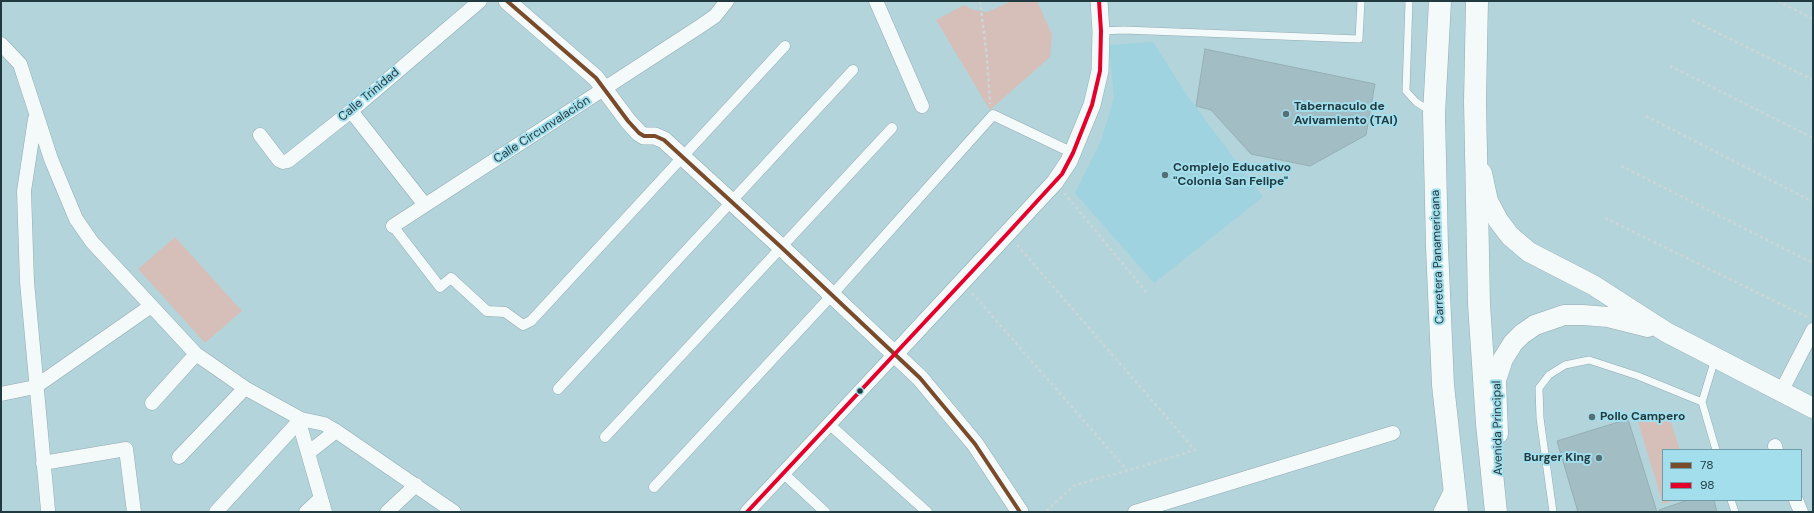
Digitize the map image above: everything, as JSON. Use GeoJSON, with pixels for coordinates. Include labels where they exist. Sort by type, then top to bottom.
{"type":"FeatureCollection","features":[{"type":"Feature","properties":{"kind":"highway","name":"Carretera Panamericana"},"geometry":{"type":"LineString","coordinates":[[1440,1],[1434,114],[1443,385],[1457,512]]}},
{"type":"Feature","properties":{"kind":"highway"},"geometry":{"type":"LineString","coordinates":[[1477,1],[1475,101],[1479,304],[1486,424],[1496,512]]}},
{"type":"Feature","properties":{"kind":"main road","name":"Avenida Principal"},"geometry":{"type":"LineString","coordinates":[[1475,101],[1483,182],[1488,201],[1498,220],[1510,236],[1529,252],[1593,286],[1666,332],[1715,359],[1813,408]]}},
{"type":"Feature","properties":{"kind":"main road","name":"Avenida Principal"},"geometry":{"type":"LineString","coordinates":[[1500,512],[1496,380],[1503,359],[1513,343],[1522,334],[1535,325],[1564,315],[1608,317],[1666,332]]}},
{"type":"Feature","properties":{"kind":"street","name":"Calle Trinidad"},"geometry":{"type":"LineString","coordinates":[[260,135],[279,160],[283,162],[288,161],[351,111],[480,1]]}},
{"type":"Feature","properties":{"kind":"street"},"geometry":{"type":"LineString","coordinates":[[506,1],[596,78],[606,89],[628,121],[639,133],[644,136],[660,137],[781,247],[920,378],[975,444],[1020,512]]}},
{"type":"Feature","properties":{"kind":"street","name":"Calle Circunvalación"},"geometry":{"type":"LineString","coordinates":[[393,226],[606,89],[715,16],[726,1]]}},
{"type":"Feature","properties":{"kind":"street"},"geometry":{"type":"LineString","coordinates":[[876,1],[922,106]]}},
{"type":"Feature","properties":{"kind":"street"},"geometry":{"type":"LineString","coordinates":[[747,512],[1055,182],[1073,153],[1092,105],[1100,71],[1101,31],[1099,1]]}},
{"type":"Feature","properties":{"kind":"street"},"geometry":{"type":"LineString","coordinates":[[1,44],[20,64],[35,116],[76,219],[92,242],[196,354],[245,388],[301,419],[324,424],[336,430],[454,512]]}},
{"type":"Feature","properties":{"kind":"street"},"geometry":{"type":"LineString","coordinates":[[393,226],[440,287],[451,278],[486,311],[505,312],[523,325],[531,321],[785,46]]}},
{"type":"Feature","properties":{"kind":"street"},"geometry":{"type":"LineString","coordinates":[[558,389],[853,70]]}},
{"type":"Feature","properties":{"kind":"street"},"geometry":{"type":"LineString","coordinates":[[351,111],[425,205]]}},
{"type":"Feature","properties":{"kind":"street"},"geometry":{"type":"LineString","coordinates":[[654,487],[832,295],[992,115],[1073,153]]}},
{"type":"Feature","properties":{"kind":"street"},"geometry":{"type":"LineString","coordinates":[[35,116],[24,191],[27,282],[35,387],[48,510]]}},
{"type":"Feature","properties":{"kind":"street"},"geometry":{"type":"LineString","coordinates":[[605,437],[892,128]]}},
{"type":"Feature","properties":{"kind":"street"},"geometry":{"type":"LineString","coordinates":[[1,394],[35,387],[151,306]]}},
{"type":"Feature","properties":{"kind":"street"},"geometry":{"type":"LineString","coordinates":[[1781,392],[1813,330]]}},
{"type":"Feature","properties":{"kind":"street"},"geometry":{"type":"LineString","coordinates":[[152,403],[196,354]]}},
{"type":"Feature","properties":{"kind":"street"},"geometry":{"type":"LineString","coordinates":[[179,457],[245,388]]}},
{"type":"Feature","properties":{"kind":"street"},"geometry":{"type":"LineString","coordinates":[[301,419],[301,429],[325,512]]}},
{"type":"Feature","properties":{"kind":"street"},"geometry":{"type":"LineString","coordinates":[[216,512],[301,419]]}},
{"type":"Feature","properties":{"kind":"street"},"geometry":{"type":"LineString","coordinates":[[829,424],[927,512]]}},
{"type":"Feature","properties":{"kind":"street"},"geometry":{"type":"LineString","coordinates":[[308,453],[336,430]]}},
{"type":"Feature","properties":{"kind":"street"},"geometry":{"type":"LineString","coordinates":[[1135,512],[1393,433]]}},
{"type":"Feature","properties":{"kind":"street"},"geometry":{"type":"LineString","coordinates":[[43,463],[126,449],[134,512]]}},
{"type":"Feature","properties":{"kind":"street"},"geometry":{"type":"LineString","coordinates":[[783,473],[825,512]]}},
{"type":"Feature","properties":{"kind":"street"},"geometry":{"type":"LineString","coordinates":[[387,512],[416,485]]}},
{"type":"Feature","properties":{"kind":"street"},"geometry":{"type":"LineString","coordinates":[[1442,512],[1454,488]]}},
{"type":"Feature","properties":{"kind":"street"},"geometry":{"type":"LineString","coordinates":[[306,512],[321,498]]}},
{"type":"Feature","properties":{"kind":"street"},"geometry":{"type":"LineString","coordinates":[[1796,501],[1801,512]]}},
{"type":"Feature","properties":{"kind":"lane"},"geometry":{"type":"LineString","coordinates":[[1101,31],[1124,30],[1359,39],[1361,1]]}},
{"type":"Feature","properties":{"kind":"lane"},"geometry":{"type":"LineString","coordinates":[[1409,1],[1406,91],[1416,102],[1434,114]]}},
{"type":"Feature","properties":{"kind":"lane"},"geometry":{"type":"LineString","coordinates":[[1715,359],[1702,402],[1716,449]]}},
{"type":"Feature","properties":{"kind":"lane"},"geometry":{"type":"LineString","coordinates":[[1553,512],[1540,418],[1539,388],[1549,375],[1565,365],[1589,360],[1638,376],[1702,402]]}},
{"type":"Feature","properties":{"kind":"lane"},"geometry":{"type":"LineString","coordinates":[[1731,501],[1735,512]]}},
{"type":"Feature","properties":{"kind":"path"},"geometry":{"type":"LineString","coordinates":[[980,1],[992,115]]}},
{"type":"Feature","properties":{"kind":"path"},"geometry":{"type":"LineString","coordinates":[[1778,1],[1813,19]]}},
{"type":"Feature","properties":{"kind":"path"},"geometry":{"type":"LineString","coordinates":[[1692,20],[1813,80]]}},
{"type":"Feature","properties":{"kind":"path"},"geometry":{"type":"LineString","coordinates":[[1670,66],[1813,138]]}},
{"type":"Feature","properties":{"kind":"path"},"geometry":{"type":"LineString","coordinates":[[1646,116],[1813,202]]}},
{"type":"Feature","properties":{"kind":"path"},"geometry":{"type":"LineString","coordinates":[[1621,166],[1813,262]]}},
{"type":"Feature","properties":{"kind":"path"},"geometry":{"type":"LineString","coordinates":[[1055,182],[1147,293]]}},
{"type":"Feature","properties":{"kind":"path"},"geometry":{"type":"LineString","coordinates":[[1605,218],[1813,320]]}},
{"type":"Feature","properties":{"kind":"path"},"geometry":{"type":"LineString","coordinates":[[1007,234],[1195,450],[1075,485],[1045,512]]}},
{"type":"Feature","properties":{"kind":"path"},"geometry":{"type":"LineString","coordinates":[[962,282],[1127,470]]}},
{"type":"Feature","properties":{"kind":"shaded area"},"geometry":{"type":"Polygon","coordinates":[[[1012,1],[1037,1],[1052,34],[1050,57],[990,110],[936,20],[964,5],[974,10],[987,12],[1012,1]]]}},
{"type":"Feature","properties":{"kind":"shaded area","name":"Complejo Educativo \"Colonia San Felipe\""},"geometry":{"type":"Polygon","coordinates":[[[1153,42],[1186,94],[1263,197],[1154,283],[1075,193],[1101,141],[1114,98],[1109,45],[1153,42]]]}},
{"type":"Feature","properties":{"kind":"shaded area"},"geometry":{"type":"Polygon","coordinates":[[[175,237],[242,311],[205,343],[138,269],[175,237]]]}},
{"type":"Feature","properties":{"kind":"shaded area"},"geometry":{"type":"Polygon","coordinates":[[[1668,413],[1680,449],[1662,449],[1662,501],[1638,422],[1668,413]]]}},
{"type":"Feature","properties":{"kind":"shaded area"},"geometry":{"type":"Polygon","coordinates":[[[1662,501],[1672,501],[1663,504],[1662,501]]]}},
{"type":"Feature","properties":{"kind":"building"},"geometry":{"type":"Polygon","coordinates":[[[1205,49],[1375,84],[1366,135],[1310,166],[1251,154],[1211,110],[1196,106],[1205,49]]]}},
{"type":"Feature","properties":{"kind":"building"},"geometry":{"type":"Polygon","coordinates":[[[1628,419],[1657,512],[1578,512],[1557,441],[1628,419]]]}},
{"type":"Feature","properties":{"kind":"building"},"geometry":{"type":"Polygon","coordinates":[[[1685,501],[1714,501],[1717,512],[1660,512],[1659,510],[1685,501]]]}},
{"type":"Feature","properties":{"kind":"transit line","name":"78"},"geometry":{"type":"LineString","coordinates":[[507,1],[596,78],[628,121],[639,133],[644,136],[655,136],[664,140],[781,247],[920,378],[975,444],[1020,512]]}},
{"type":"Feature","properties":{"kind":"transit line","name":"98"},"geometry":{"type":"LineString","coordinates":[[747,512],[1062,174],[1073,153],[1092,105],[1100,71],[1101,31],[1099,1]]}},
{"type":"Feature","properties":{"kind":"place","name":"Tabernaculo de Avivamiento (TAI)"},"geometry":{"type":"Point","coordinates":[1286,114]}},
{"type":"Feature","properties":{"kind":"place","name":"Complejo Educativo \"Colonia San Felipe\""},"geometry":{"type":"Point","coordinates":[1165,175]}},
{"type":"Feature","properties":{"kind":"place","name":"Pollo Campero"},"geometry":{"type":"Point","coordinates":[1592,417]}},
{"type":"Feature","properties":{"kind":"place","name":"Burger King"},"geometry":{"type":"Point","coordinates":[1599,458]}}]}
